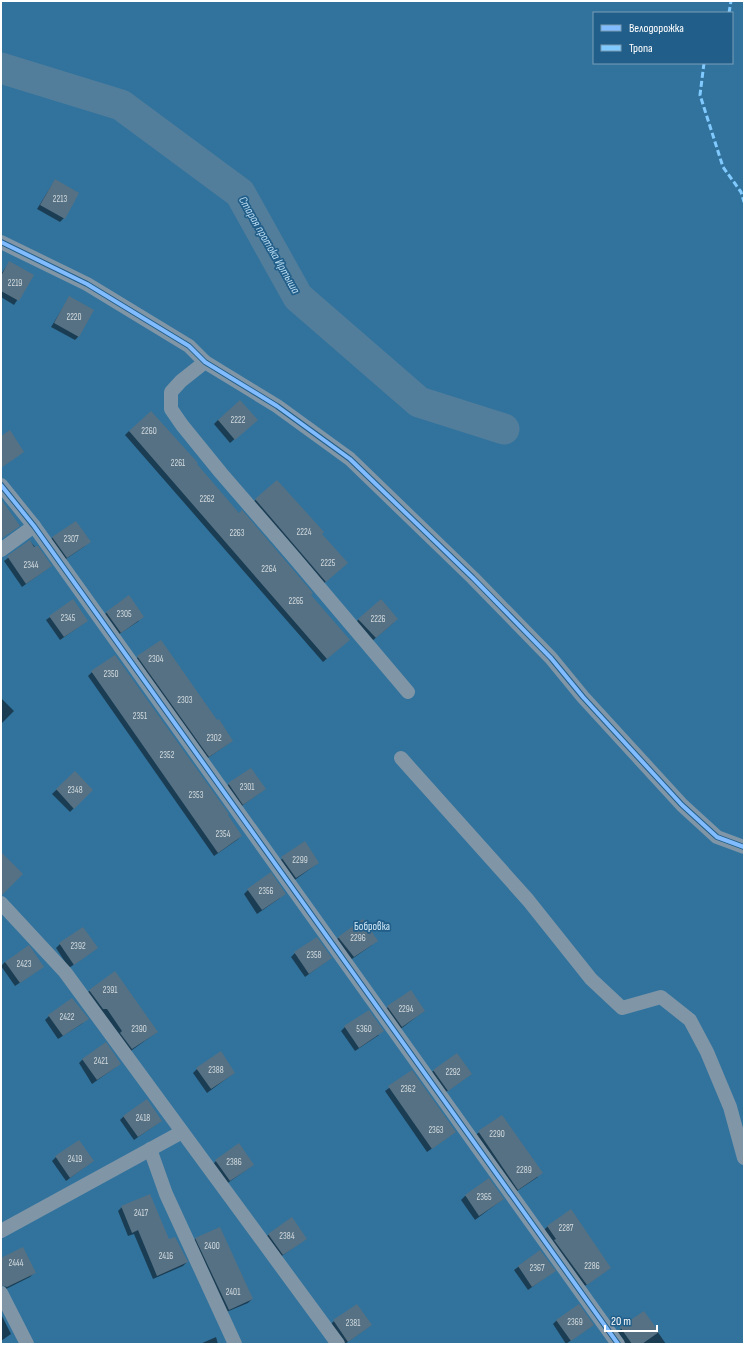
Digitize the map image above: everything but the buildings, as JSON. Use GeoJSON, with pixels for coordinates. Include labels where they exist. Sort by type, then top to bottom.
{"type":"FeatureCollection","features":[{"type":"Feature","properties":{"kind":"street"},"geometry":{"type":"LineString","coordinates":[[1,242],[87,284],[189,346],[205,362],[277,406],[350,459],[473,578],[551,658],[583,697],[682,805],[717,837],[744,847]]}},
{"type":"Feature","properties":{"kind":"street"},"geometry":{"type":"LineString","coordinates":[[205,362],[171,392],[171,409],[221,474],[408,692]]}},
{"type":"Feature","properties":{"kind":"street"},"geometry":{"type":"LineString","coordinates":[[1,485],[34,526],[618,1344]]}},
{"type":"Feature","properties":{"kind":"street"},"geometry":{"type":"LineString","coordinates":[[1,550],[34,526]]}},
{"type":"Feature","properties":{"kind":"street"},"geometry":{"type":"LineString","coordinates":[[401,758],[528,900],[591,979],[622,1008],[661,997],[690,1020],[707,1052],[730,1106],[744,1158]]}},
{"type":"Feature","properties":{"kind":"street"},"geometry":{"type":"LineString","coordinates":[[1,903],[65,972],[338,1344]]}},
{"type":"Feature","properties":{"kind":"street"},"geometry":{"type":"LineString","coordinates":[[1,1231],[182,1132]]}},
{"type":"Feature","properties":{"kind":"street"},"geometry":{"type":"LineString","coordinates":[[150,1149],[166,1194],[235,1344]]}},
{"type":"Feature","properties":{"kind":"street"},"geometry":{"type":"LineString","coordinates":[[1,1293],[27,1344]]}},
{"type":"Feature","properties":{"kind":"green space","name":"Бобровка"},"geometry":{"type":"Polygon","coordinates":[[[1,1],[744,1],[744,1344],[1,1344],[1,1]]]}},
{"type":"Feature","properties":{"kind":"waterway","name":"Старая протока Иртыша"},"geometry":{"type":"LineString","coordinates":[[1,68],[121,105],[240,193],[298,297],[419,402],[504,429]]}},
{"type":"Feature","properties":{"kind":"marked path"},"geometry":{"type":"LineString","coordinates":[[729,12],[731,1]]}},
{"type":"Feature","properties":{"kind":"marked path"},"geometry":{"type":"LineString","coordinates":[[704,64],[700,95],[723,167],[741,192],[744,202]]}},
{"type":"Feature","properties":{"kind":"cycle path"},"geometry":{"type":"LineString","coordinates":[[1,242],[87,284],[189,346],[205,362],[277,406],[350,459],[473,578],[551,658],[583,697],[682,805],[717,837],[744,847]]}},
{"type":"Feature","properties":{"kind":"cycle path"},"geometry":{"type":"LineString","coordinates":[[1,485],[34,526],[618,1344]]}}]}
